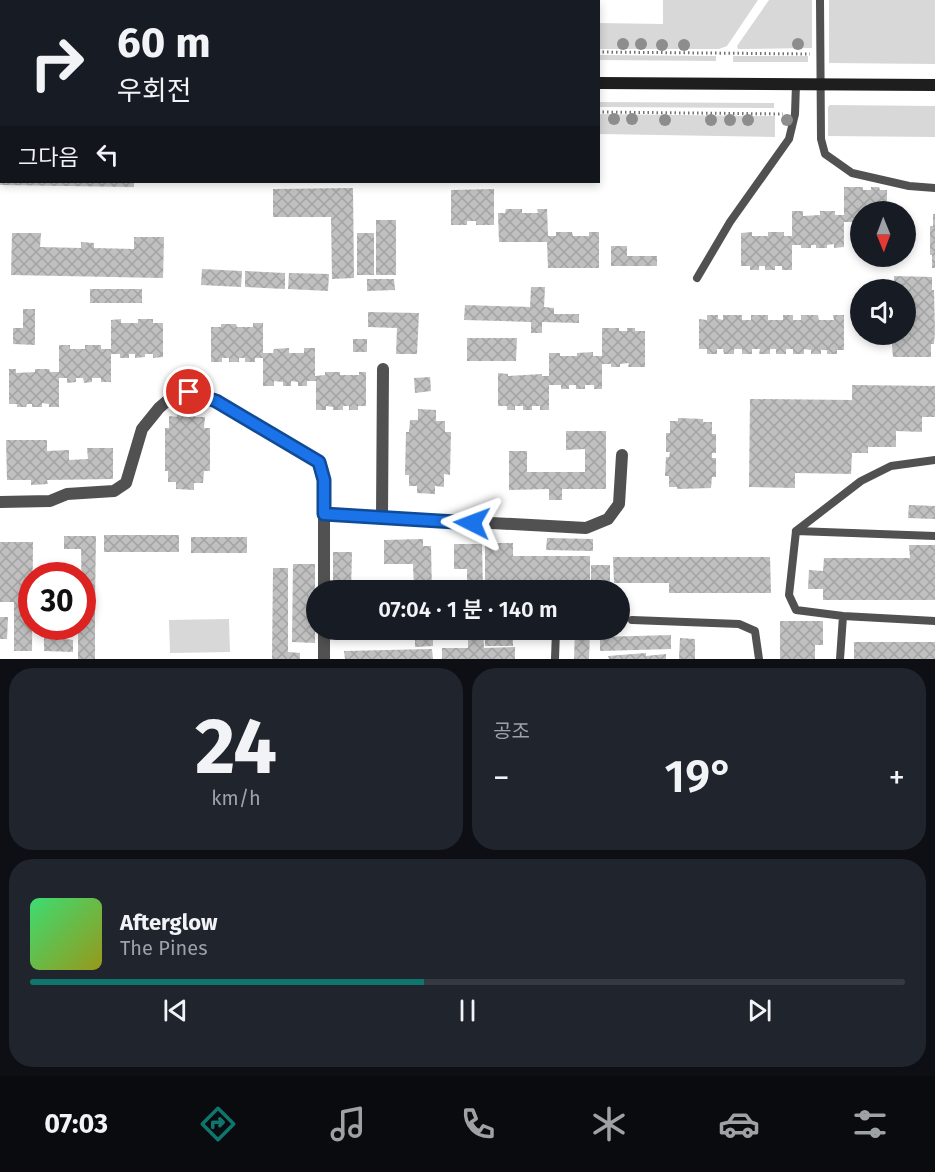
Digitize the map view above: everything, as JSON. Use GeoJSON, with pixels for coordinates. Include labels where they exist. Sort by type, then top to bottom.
{"type":"FeatureCollection","features":[{"type":"Feature","properties":{"kind":"main road"},"geometry":{"type":"LineString","coordinates":[[600,82],[935,85]]}},
{"type":"Feature","properties":{"kind":"street"},"geometry":{"type":"LineString","coordinates":[[382,518],[383,369]]}},
{"type":"Feature","properties":{"kind":"street"},"geometry":{"type":"LineString","coordinates":[[0,502],[50,501],[67,494],[114,491],[126,483],[142,429],[159,408],[174,395],[189,392],[216,401],[319,462],[324,480],[324,580]]}},
{"type":"Feature","properties":{"kind":"street"},"geometry":{"type":"LineString","coordinates":[[324,514],[586,528],[608,519],[619,504],[622,455]]}},
{"type":"Feature","properties":{"kind":"street"},"geometry":{"type":"LineString","coordinates":[[324,640],[324,659]]}},
{"type":"Feature","properties":{"kind":"lane"},"geometry":{"type":"LineString","coordinates":[[820,0],[821,139],[825,154],[852,173],[909,186],[935,188]]}},
{"type":"Feature","properties":{"kind":"lane"},"geometry":{"type":"LineString","coordinates":[[698,278],[730,222],[789,139],[795,114],[796,84]]}},
{"type":"Feature","properties":{"kind":"lane"},"geometry":{"type":"LineString","coordinates":[[935,460],[891,466],[861,481],[796,531],[789,595],[796,610],[843,616],[935,621]]}},
{"type":"Feature","properties":{"kind":"lane"},"geometry":{"type":"LineString","coordinates":[[796,531],[935,536]]}},
{"type":"Feature","properties":{"kind":"lane"},"geometry":{"type":"LineString","coordinates":[[840,659],[843,616]]}},
{"type":"Feature","properties":{"kind":"lane"},"geometry":{"type":"LineString","coordinates":[[632,620],[739,624],[755,632],[759,659]]}},
{"type":"Feature","properties":{"kind":"lane"},"geometry":{"type":"LineString","coordinates":[[555,659],[556,640]]}},
{"type":"Feature","properties":{"kind":"path"},"geometry":{"type":"LineString","coordinates":[[600,52],[821,54]]}},
{"type":"Feature","properties":{"kind":"path"},"geometry":{"type":"LineString","coordinates":[[600,112],[795,114]]}},
{"type":"Feature","properties":{"kind":"shaded area"},"geometry":{"type":"Polygon","coordinates":[[[663,0],[758,0],[727,46],[719,49],[600,49],[600,23],[663,24],[663,0]]]}},
{"type":"Feature","properties":{"kind":"shaded area"},"geometry":{"type":"Polygon","coordinates":[[[769,0],[812,0],[812,48],[738,49],[737,46],[769,0]]]}},
{"type":"Feature","properties":{"kind":"shaded area"},"geometry":{"type":"Polygon","coordinates":[[[829,0],[935,0],[935,64],[829,63],[829,0]]]}},
{"type":"Feature","properties":{"kind":"shaded area"},"geometry":{"type":"Polygon","coordinates":[[[600,55],[716,56],[716,61],[600,60],[600,55]]]}},
{"type":"Feature","properties":{"kind":"shaded area"},"geometry":{"type":"Polygon","coordinates":[[[733,56],[808,56],[808,62],[733,62],[733,56]]]}},
{"type":"Feature","properties":{"kind":"shaded area"},"geometry":{"type":"Polygon","coordinates":[[[600,102],[774,103],[774,108],[600,107],[600,102]]]}},
{"type":"Feature","properties":{"kind":"shaded area"},"geometry":{"type":"Polygon","coordinates":[[[830,105],[935,106],[935,137],[828,136],[828,107],[830,105]]]}},
{"type":"Feature","properties":{"kind":"shaded area"},"geometry":{"type":"Polygon","coordinates":[[[600,114],[775,116],[775,137],[600,134],[600,114]]]}},
{"type":"Feature","properties":{"kind":"shaded area"},"geometry":{"type":"Polygon","coordinates":[[[229,619],[230,652],[170,653],[169,620],[229,619]]]}},
{"type":"Feature","properties":{"kind":"building"},"geometry":{"type":"Polygon","coordinates":[[[0,183],[134,183],[134,187],[0,185],[0,183]]]}},
{"type":"Feature","properties":{"kind":"building"},"geometry":{"type":"Polygon","coordinates":[[[844,187],[863,187],[863,190],[871,190],[871,187],[879,187],[880,190],[887,190],[887,201],[850,201],[850,222],[844,222],[844,247],[834,248],[834,244],[827,245],[827,248],[816,248],[816,245],[811,245],[811,248],[801,248],[801,245],[792,245],[792,270],[782,270],[782,266],[775,266],[775,270],[765,270],[765,266],[759,266],[759,270],[750,270],[750,266],[741,266],[741,233],[752,232],[752,236],[768,236],[768,232],[784,232],[784,236],[792,236],[792,211],[803,211],[803,216],[820,215],[820,211],[835,211],[835,215],[844,215],[844,187]]]}},
{"type":"Feature","properties":{"kind":"building"},"geometry":{"type":"Polygon","coordinates":[[[353,188],[354,278],[332,279],[331,217],[273,217],[273,189],[353,188]]]}},
{"type":"Feature","properties":{"kind":"building"},"geometry":{"type":"Polygon","coordinates":[[[494,189],[494,225],[476,225],[476,221],[467,221],[467,225],[451,225],[451,190],[494,189]]]}},
{"type":"Feature","properties":{"kind":"building"},"geometry":{"type":"Polygon","coordinates":[[[506,209],[522,209],[522,213],[538,213],[537,209],[547,209],[548,236],[556,236],[556,232],[572,232],[573,236],[589,236],[589,232],[599,232],[599,268],[548,268],[547,242],[499,242],[498,213],[505,213],[506,209]]]}},
{"type":"Feature","properties":{"kind":"building"},"geometry":{"type":"Polygon","coordinates":[[[933,214],[935,214],[935,268],[932,268],[932,255],[930,255],[930,226],[933,226],[933,214]]]}},
{"type":"Feature","properties":{"kind":"building"},"geometry":{"type":"Polygon","coordinates":[[[376,220],[396,220],[396,275],[376,275],[376,220]]]}},
{"type":"Feature","properties":{"kind":"building"},"geometry":{"type":"Polygon","coordinates":[[[12,233],[41,233],[40,247],[81,248],[81,242],[94,243],[94,248],[134,249],[134,237],[164,237],[163,278],[11,275],[12,233]]]}},
{"type":"Feature","properties":{"kind":"building"},"geometry":{"type":"Polygon","coordinates":[[[357,233],[374,233],[374,275],[357,275],[357,233]]]}},
{"type":"Feature","properties":{"kind":"building"},"geometry":{"type":"Polygon","coordinates":[[[611,246],[627,246],[627,256],[657,256],[657,266],[611,266],[611,246]]]}},
{"type":"Feature","properties":{"kind":"building"},"geometry":{"type":"Polygon","coordinates":[[[202,269],[242,271],[241,287],[201,285],[202,269]]]}},
{"type":"Feature","properties":{"kind":"building"},"geometry":{"type":"Polygon","coordinates":[[[245,271],[285,273],[285,289],[245,287],[245,271]]]}},
{"type":"Feature","properties":{"kind":"building"},"geometry":{"type":"Polygon","coordinates":[[[289,273],[329,274],[328,291],[288,289],[289,273]]]}},
{"type":"Feature","properties":{"kind":"building"},"geometry":{"type":"Polygon","coordinates":[[[894,276],[932,277],[935,331],[934,344],[931,344],[931,357],[893,357],[892,345],[916,345],[916,279],[894,279],[894,276]]]}},
{"type":"Feature","properties":{"kind":"building"},"geometry":{"type":"Polygon","coordinates":[[[367,279],[394,279],[395,290],[367,291],[367,279]]]}},
{"type":"Feature","properties":{"kind":"building"},"geometry":{"type":"Polygon","coordinates":[[[531,287],[545,287],[544,307],[554,308],[554,314],[579,314],[579,323],[542,322],[542,333],[531,333],[531,322],[464,320],[465,305],[530,307],[531,287]]]}},
{"type":"Feature","properties":{"kind":"building"},"geometry":{"type":"Polygon","coordinates":[[[90,289],[142,289],[142,303],[90,303],[90,289]]]}},
{"type":"Feature","properties":{"kind":"building"},"geometry":{"type":"Polygon","coordinates":[[[23,309],[35,309],[35,345],[13,344],[13,328],[23,328],[23,309]]]}},
{"type":"Feature","properties":{"kind":"building"},"geometry":{"type":"Polygon","coordinates":[[[368,312],[419,313],[417,354],[396,354],[397,328],[368,327],[368,312]]]}},
{"type":"Feature","properties":{"kind":"building"},"geometry":{"type":"Polygon","coordinates":[[[707,315],[718,315],[718,319],[723,320],[723,315],[742,315],[742,320],[751,320],[751,315],[768,315],[768,320],[783,320],[783,315],[793,315],[793,320],[801,320],[801,315],[818,315],[819,320],[834,320],[833,315],[844,315],[844,350],[837,350],[837,354],[827,354],[827,350],[821,350],[821,354],[811,354],[811,350],[804,349],[804,354],[793,354],[793,349],[786,349],[786,354],[776,354],[776,349],[770,349],[770,354],[759,354],[760,349],[752,349],[752,354],[742,354],[742,349],[734,349],[734,354],[724,354],[723,349],[717,349],[717,354],[707,354],[707,349],[699,349],[699,319],[707,320],[707,315]]]}},
{"type":"Feature","properties":{"kind":"building"},"geometry":{"type":"Polygon","coordinates":[[[121,319],[121,323],[138,323],[138,319],[153,319],[153,323],[163,323],[163,357],[153,358],[153,354],[145,354],[145,357],[135,358],[135,354],[129,354],[129,358],[120,358],[120,354],[111,354],[111,382],[101,382],[101,378],[92,378],[92,382],[84,383],[83,378],[76,378],[76,382],[67,383],[67,378],[59,378],[59,407],[49,407],[49,404],[42,403],[42,407],[32,407],[32,404],[27,404],[26,407],[17,407],[17,404],[9,404],[9,369],[16,369],[16,373],[35,372],[35,369],[59,372],[59,345],[70,345],[70,349],[85,349],[85,345],[101,345],[101,349],[111,349],[111,320],[121,319]]]}},
{"type":"Feature","properties":{"kind":"building"},"geometry":{"type":"Polygon","coordinates":[[[253,323],[263,323],[263,353],[273,353],[274,349],[289,348],[289,353],[304,353],[304,348],[315,348],[315,376],[325,375],[325,372],[359,375],[359,372],[366,372],[366,406],[358,406],[358,410],[349,410],[349,406],[343,406],[343,410],[333,410],[333,407],[326,406],[326,410],[316,410],[316,381],[307,381],[307,386],[298,386],[298,382],[291,381],[291,386],[283,386],[283,382],[274,381],[274,386],[263,386],[263,358],[255,358],[255,362],[245,362],[245,358],[239,358],[239,362],[229,362],[229,358],[222,358],[222,362],[211,362],[211,327],[236,324],[237,327],[253,327],[253,323]]]}},
{"type":"Feature","properties":{"kind":"building"},"geometry":{"type":"Polygon","coordinates":[[[602,328],[619,328],[619,331],[627,331],[627,328],[635,328],[635,331],[645,331],[645,367],[628,367],[629,363],[620,364],[620,367],[602,364],[602,389],[594,389],[594,385],[585,385],[585,389],[576,389],[576,385],[569,385],[569,389],[561,389],[561,385],[549,385],[549,410],[540,410],[540,406],[532,406],[532,410],[523,410],[523,406],[515,406],[515,410],[507,410],[507,406],[498,406],[498,373],[508,374],[508,376],[542,374],[542,376],[549,376],[549,353],[560,353],[560,356],[577,356],[577,353],[593,352],[593,356],[602,356],[602,328]]]}},
{"type":"Feature","properties":{"kind":"building"},"geometry":{"type":"Polygon","coordinates":[[[467,338],[517,338],[516,361],[467,361],[467,338]]]}},
{"type":"Feature","properties":{"kind":"building"},"geometry":{"type":"Polygon","coordinates":[[[353,339],[367,339],[367,352],[353,352],[353,339]]]}},
{"type":"Feature","properties":{"kind":"building"},"geometry":{"type":"Polygon","coordinates":[[[430,377],[431,391],[415,393],[414,378],[430,377]]]}},
{"type":"Feature","properties":{"kind":"building"},"geometry":{"type":"Polygon","coordinates":[[[852,385],[935,386],[935,417],[922,417],[922,432],[896,431],[896,447],[868,447],[868,453],[852,453],[851,474],[795,473],[795,488],[749,487],[750,399],[852,400],[852,385]]]}},
{"type":"Feature","properties":{"kind":"building"},"geometry":{"type":"Polygon","coordinates":[[[177,406],[195,406],[195,417],[205,417],[204,428],[210,428],[210,471],[204,471],[203,483],[194,483],[194,490],[176,489],[176,482],[168,482],[168,471],[165,471],[165,428],[169,428],[169,416],[177,417],[177,406]]]}},
{"type":"Feature","properties":{"kind":"building"},"geometry":{"type":"Polygon","coordinates":[[[418,409],[436,410],[436,421],[445,421],[445,432],[451,432],[450,475],[444,474],[444,487],[435,486],[435,494],[417,493],[417,486],[409,486],[409,475],[405,475],[406,432],[409,432],[410,420],[418,420],[418,409]]]}},
{"type":"Feature","properties":{"kind":"building"},"geometry":{"type":"Polygon","coordinates":[[[678,418],[703,419],[703,422],[712,422],[712,434],[716,434],[716,453],[712,453],[712,458],[716,458],[716,477],[712,477],[711,488],[677,489],[677,487],[669,487],[669,476],[665,476],[666,457],[669,457],[670,452],[666,452],[666,433],[670,433],[670,421],[678,421],[678,418]]]}},
{"type":"Feature","properties":{"kind":"building"},"geometry":{"type":"Polygon","coordinates":[[[566,431],[606,431],[606,489],[562,489],[562,500],[549,500],[549,489],[509,490],[509,451],[527,451],[527,472],[585,472],[585,449],[566,450],[566,431]]]}},
{"type":"Feature","properties":{"kind":"building"},"geometry":{"type":"Polygon","coordinates":[[[6,440],[47,440],[47,451],[69,450],[69,460],[88,459],[87,448],[113,448],[113,479],[47,480],[48,484],[31,485],[31,480],[7,480],[6,440]]]}},
{"type":"Feature","properties":{"kind":"building"},"geometry":{"type":"Polygon","coordinates":[[[909,505],[935,506],[935,519],[908,518],[909,505]]]}},
{"type":"Feature","properties":{"kind":"building"},"geometry":{"type":"Polygon","coordinates":[[[104,535],[179,535],[179,552],[104,552],[104,535]]]}},
{"type":"Feature","properties":{"kind":"building"},"geometry":{"type":"Polygon","coordinates":[[[64,536],[96,536],[96,562],[81,562],[81,549],[64,549],[64,536]]]}},
{"type":"Feature","properties":{"kind":"building"},"geometry":{"type":"Polygon","coordinates":[[[191,537],[247,537],[247,553],[191,553],[191,537]]]}},
{"type":"Feature","properties":{"kind":"building"},"geometry":{"type":"Polygon","coordinates":[[[547,538],[593,539],[593,551],[546,550],[547,538]]]}},
{"type":"Feature","properties":{"kind":"building"},"geometry":{"type":"Polygon","coordinates":[[[423,539],[423,546],[431,546],[432,580],[414,580],[413,564],[384,564],[384,540],[423,539]]]}},
{"type":"Feature","properties":{"kind":"building"},"geometry":{"type":"Polygon","coordinates":[[[0,542],[33,542],[33,562],[18,562],[18,640],[32,640],[32,651],[14,651],[14,602],[0,602],[0,542]]]}},
{"type":"Feature","properties":{"kind":"building"},"geometry":{"type":"Polygon","coordinates":[[[485,543],[513,543],[513,556],[590,556],[590,580],[485,580],[485,543]]]}},
{"type":"Feature","properties":{"kind":"building"},"geometry":{"type":"Polygon","coordinates":[[[454,544],[482,544],[483,580],[467,580],[467,569],[454,569],[454,544]]]}},
{"type":"Feature","properties":{"kind":"building"},"geometry":{"type":"Polygon","coordinates":[[[909,545],[935,545],[935,600],[823,600],[823,589],[808,589],[809,570],[823,571],[824,558],[910,558],[909,545]]]}},
{"type":"Feature","properties":{"kind":"building"},"geometry":{"type":"Polygon","coordinates":[[[333,552],[352,552],[351,580],[333,580],[333,552]]]}},
{"type":"Feature","properties":{"kind":"building"},"geometry":{"type":"Polygon","coordinates":[[[613,557],[770,557],[771,593],[669,593],[669,583],[630,583],[630,580],[614,580],[613,557]]]}},
{"type":"Feature","properties":{"kind":"building"},"geometry":{"type":"Polygon","coordinates":[[[293,564],[315,564],[315,580],[306,580],[306,640],[315,640],[315,643],[292,642],[293,564]]]}},
{"type":"Feature","properties":{"kind":"building"},"geometry":{"type":"Polygon","coordinates":[[[591,565],[610,565],[610,580],[591,580],[591,565]]]}},
{"type":"Feature","properties":{"kind":"building"},"geometry":{"type":"Polygon","coordinates":[[[273,568],[288,568],[288,652],[300,653],[300,659],[272,659],[273,568]]]}},
{"type":"Feature","properties":{"kind":"building"},"geometry":{"type":"Polygon","coordinates":[[[0,617],[8,617],[7,639],[0,639],[0,617]]]}},
{"type":"Feature","properties":{"kind":"building"},"geometry":{"type":"Polygon","coordinates":[[[780,621],[823,621],[823,645],[815,645],[815,659],[780,659],[780,621]]]}},
{"type":"Feature","properties":{"kind":"building"},"geometry":{"type":"Polygon","coordinates":[[[671,635],[671,649],[600,651],[600,640],[630,640],[630,636],[671,635]]]}},
{"type":"Feature","properties":{"kind":"building"},"geometry":{"type":"Polygon","coordinates":[[[680,638],[695,639],[695,659],[679,659],[680,638]]]}},
{"type":"Feature","properties":{"kind":"building"},"geometry":{"type":"Polygon","coordinates":[[[44,640],[73,640],[73,652],[44,651],[44,640]]]}},
{"type":"Feature","properties":{"kind":"building"},"geometry":{"type":"Polygon","coordinates":[[[78,640],[95,640],[95,659],[78,659],[78,640]]]}},
{"type":"Feature","properties":{"kind":"building"},"geometry":{"type":"Polygon","coordinates":[[[415,640],[433,640],[433,646],[415,647],[415,640]]]}},
{"type":"Feature","properties":{"kind":"building"},"geometry":{"type":"Polygon","coordinates":[[[468,640],[484,640],[484,648],[515,647],[515,659],[442,659],[442,648],[468,648],[468,640]]]}},
{"type":"Feature","properties":{"kind":"building"},"geometry":{"type":"Polygon","coordinates":[[[485,640],[513,640],[513,646],[485,646],[485,640]]]}},
{"type":"Feature","properties":{"kind":"building"},"geometry":{"type":"Polygon","coordinates":[[[575,640],[590,640],[589,659],[574,659],[575,640]]]}},
{"type":"Feature","properties":{"kind":"building"},"geometry":{"type":"Polygon","coordinates":[[[854,642],[935,642],[935,659],[854,659],[854,642]]]}},
{"type":"Feature","properties":{"kind":"building"},"geometry":{"type":"Polygon","coordinates":[[[432,649],[433,659],[345,659],[344,651],[432,649]]]}},
{"type":"Feature","properties":{"kind":"building"},"geometry":{"type":"Polygon","coordinates":[[[646,653],[646,656],[666,654],[666,659],[609,659],[608,656],[646,653]]]}},
{"type":"Feature","properties":{"kind":"route"},"geometry":{"type":"LineString","coordinates":[[189,392],[216,401],[319,462],[324,480],[324,514],[472,523]]}}]}
